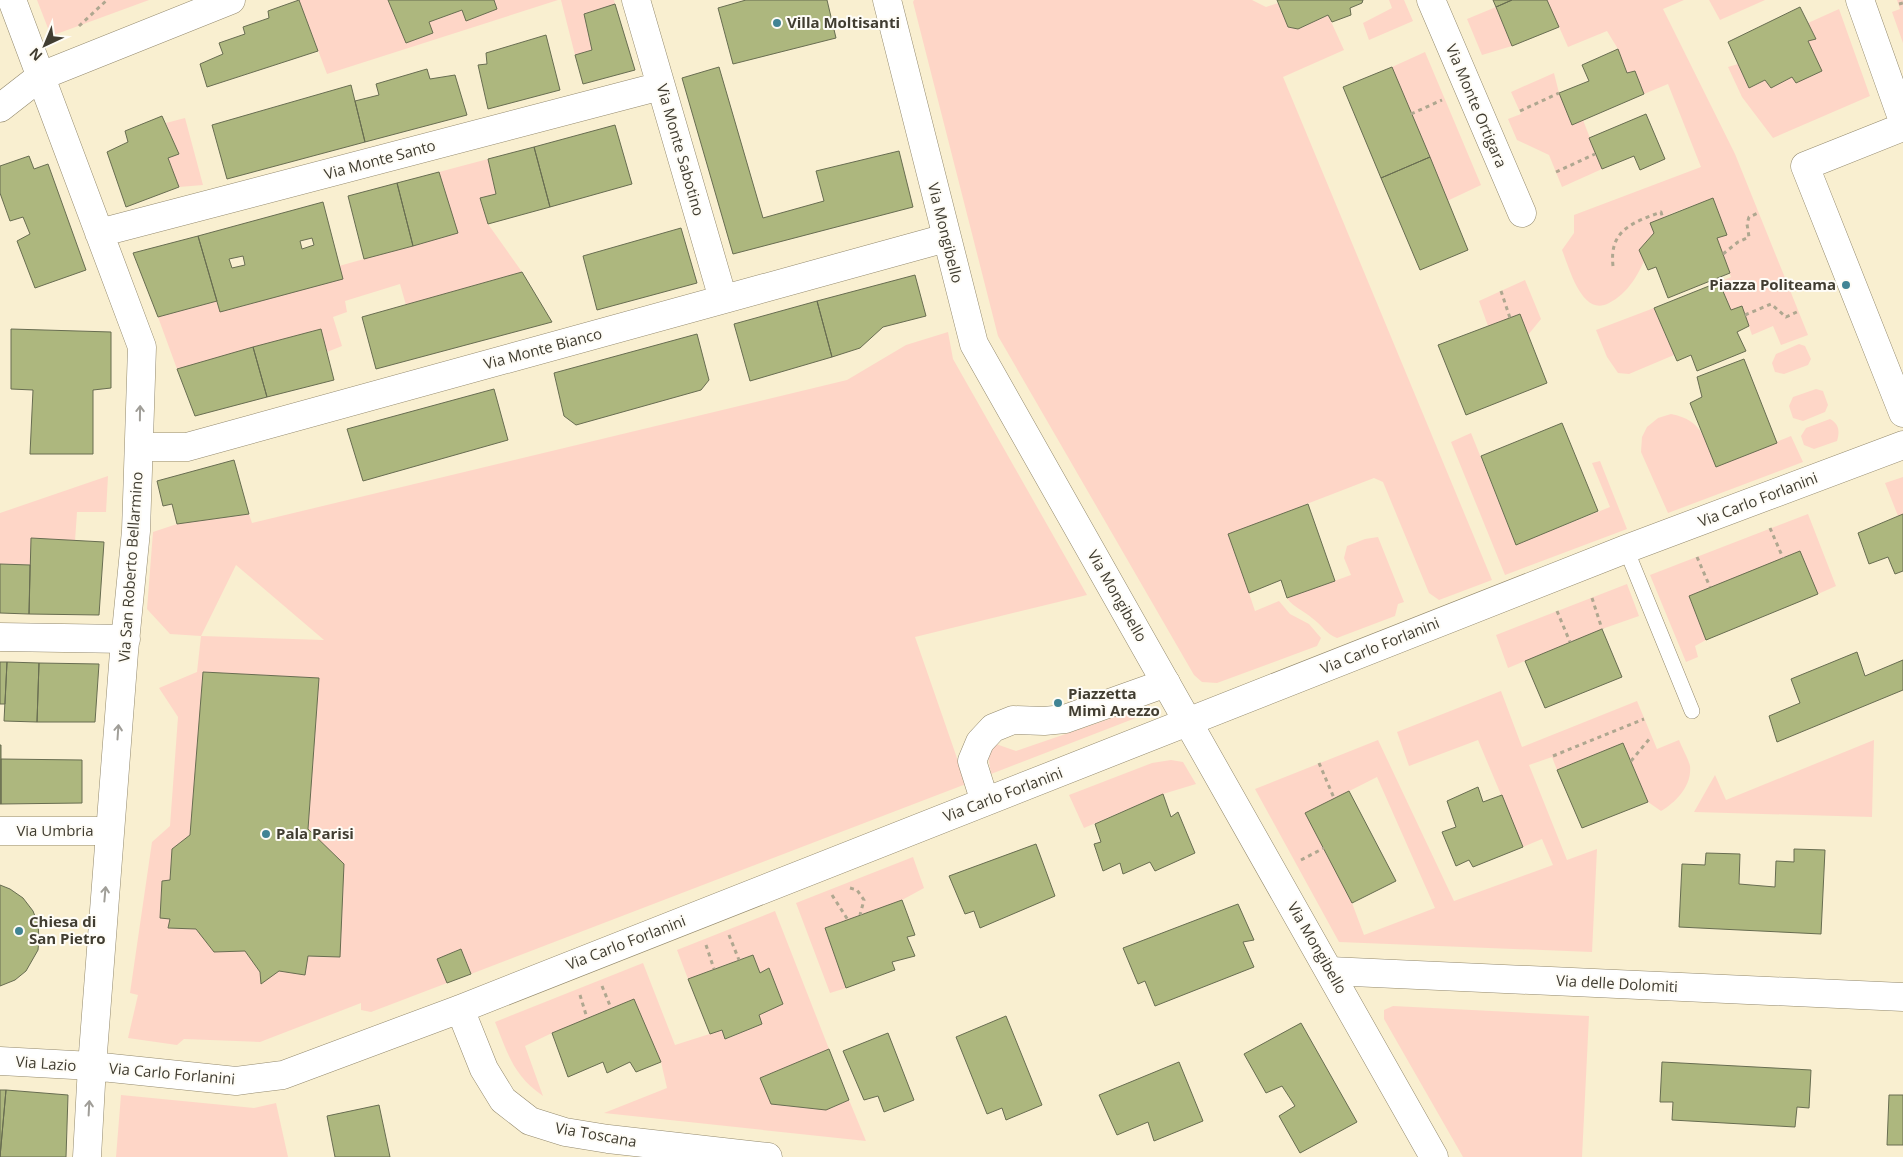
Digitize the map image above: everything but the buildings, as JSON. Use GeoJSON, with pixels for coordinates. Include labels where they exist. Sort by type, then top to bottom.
{"type":"FeatureCollection","features":[{"type":"Feature","properties":{"kind":"street","name":"Via San Roberto Bellarmino"},"geometry":{"type":"LineString","coordinates":[[12,0],[142,347],[136,531],[110,831],[87,1157]]}},
{"type":"Feature","properties":{"kind":"street"},"geometry":{"type":"LineString","coordinates":[[0,108],[41,76],[231,0]]}},
{"type":"Feature","properties":{"kind":"street","name":"Via Monte Sabotino"},"geometry":{"type":"LineString","coordinates":[[636,0],[723,299]]}},
{"type":"Feature","properties":{"kind":"street","name":"Via Mongibello"},"geometry":{"type":"LineString","coordinates":[[887,0],[974,344],[1434,1157]]}},
{"type":"Feature","properties":{"kind":"street","name":"Via Monte Ortigara"},"geometry":{"type":"LineString","coordinates":[[1431,0],[1522,213]]}},
{"type":"Feature","properties":{"kind":"street"},"geometry":{"type":"LineString","coordinates":[[1860,0],[1903,121]]}},
{"type":"Feature","properties":{"kind":"street","name":"Via Monte Santo"},"geometry":{"type":"LineString","coordinates":[[99,233],[661,86]]}},
{"type":"Feature","properties":{"kind":"street"},"geometry":{"type":"LineString","coordinates":[[1903,127],[1805,166],[1903,413]]}},
{"type":"Feature","properties":{"kind":"street","name":"Via Monte Bianco"},"geometry":{"type":"LineString","coordinates":[[139,447],[187,447],[946,238]]}},
{"type":"Feature","properties":{"kind":"street","name":"Via Carlo Forlanini"},"geometry":{"type":"LineString","coordinates":[[92,1066],[236,1081],[283,1075],[460,1009],[1626,549],[1903,445]]}},
{"type":"Feature","properties":{"kind":"street"},"geometry":{"type":"LineString","coordinates":[[0,637],[126,639]]}},
{"type":"Feature","properties":{"kind":"street"},"geometry":{"type":"LineString","coordinates":[[985,802],[972,760],[980,742],[993,728],[1013,720],[1044,722],[1065,719],[1166,683]]}},
{"type":"Feature","properties":{"kind":"street","name":"Via Umbria"},"geometry":{"type":"LineString","coordinates":[[0,831],[110,831]]}},
{"type":"Feature","properties":{"kind":"street","name":"Via delle Dolomiti"},"geometry":{"type":"LineString","coordinates":[[1330,971],[1903,997]]}},
{"type":"Feature","properties":{"kind":"street","name":"Via Toscana"},"geometry":{"type":"LineString","coordinates":[[460,1009],[484,1069],[503,1100],[530,1121],[565,1132],[608,1139],[768,1157]]}},
{"type":"Feature","properties":{"kind":"street","name":"Via Lazio"},"geometry":{"type":"LineString","coordinates":[[0,1061],[92,1066]]}},
{"type":"Feature","properties":{"kind":"lane"},"geometry":{"type":"LineString","coordinates":[[1626,549],[1692,711]]}},
{"type":"Feature","properties":{"kind":"path"},"geometry":{"type":"LineString","coordinates":[[79,26],[107,0]]}},
{"type":"Feature","properties":{"kind":"path"},"geometry":{"type":"LineString","coordinates":[[1520,111],[1559,93]]}},
{"type":"Feature","properties":{"kind":"path"},"geometry":{"type":"LineString","coordinates":[[1411,114],[1445,99]]}},
{"type":"Feature","properties":{"kind":"path"},"geometry":{"type":"LineString","coordinates":[[1556,172],[1595,154]]}},
{"type":"Feature","properties":{"kind":"path"},"geometry":{"type":"LineString","coordinates":[[1613,266],[1614,243],[1627,226],[1661,212],[1662,219]]}},
{"type":"Feature","properties":{"kind":"path"},"geometry":{"type":"LineString","coordinates":[[1723,254],[1738,242],[1749,237],[1747,224],[1749,217],[1758,212]]}},
{"type":"Feature","properties":{"kind":"path"},"geometry":{"type":"LineString","coordinates":[[1501,291],[1510,318]]}},
{"type":"Feature","properties":{"kind":"path"},"geometry":{"type":"LineString","coordinates":[[1745,315],[1771,304],[1786,317],[1798,311]]}},
{"type":"Feature","properties":{"kind":"path"},"geometry":{"type":"LineString","coordinates":[[1770,528],[1783,558]]}},
{"type":"Feature","properties":{"kind":"path"},"geometry":{"type":"LineString","coordinates":[[1696,557],[1710,587]]}},
{"type":"Feature","properties":{"kind":"path"},"geometry":{"type":"LineString","coordinates":[[1592,598],[1602,629]]}},
{"type":"Feature","properties":{"kind":"path"},"geometry":{"type":"LineString","coordinates":[[1557,611],[1570,642]]}},
{"type":"Feature","properties":{"kind":"path"},"geometry":{"type":"LineString","coordinates":[[1552,756],[1644,719]]}},
{"type":"Feature","properties":{"kind":"path"},"geometry":{"type":"LineString","coordinates":[[1631,761],[1651,737]]}},
{"type":"Feature","properties":{"kind":"path"},"geometry":{"type":"LineString","coordinates":[[1319,763],[1334,798]]}},
{"type":"Feature","properties":{"kind":"path"},"geometry":{"type":"LineString","coordinates":[[1296,863],[1324,848]]}},
{"type":"Feature","properties":{"kind":"path"},"geometry":{"type":"LineString","coordinates":[[843,885],[857,890],[864,900],[860,915]]}},
{"type":"Feature","properties":{"kind":"path"},"geometry":{"type":"LineString","coordinates":[[829,890],[848,920]]}},
{"type":"Feature","properties":{"kind":"path"},"geometry":{"type":"LineString","coordinates":[[728,930],[738,960]]}},
{"type":"Feature","properties":{"kind":"path"},"geometry":{"type":"LineString","coordinates":[[704,940],[714,969]]}},
{"type":"Feature","properties":{"kind":"path"},"geometry":{"type":"LineString","coordinates":[[600,980],[611,1008]]}},
{"type":"Feature","properties":{"kind":"path"},"geometry":{"type":"LineString","coordinates":[[578,990],[588,1018]]}},
{"type":"Feature","properties":{"kind":"shaded area"},"geometry":{"type":"Polygon","coordinates":[[[37,0],[149,0],[51,36],[37,0]]]}},
{"type":"Feature","properties":{"kind":"shaded area"},"geometry":{"type":"Polygon","coordinates":[[[299,0],[388,0],[406,43],[433,33],[429,22],[462,10],[466,21],[497,9],[494,0],[558,0],[327,74],[299,0]]]}},
{"type":"Feature","properties":{"kind":"shaded area"},"geometry":{"type":"Polygon","coordinates":[[[561,0],[614,0],[615,4],[584,14],[592,50],[575,55],[561,0]]]}},
{"type":"Feature","properties":{"kind":"shaded area"},"geometry":{"type":"Polygon","coordinates":[[[914,0],[1252,0],[1266,7],[1278,3],[1288,27],[1298,29],[1328,15],[1344,50],[1283,77],[1492,580],[1439,600],[1429,593],[1383,482],[1374,478],[1229,534],[1255,611],[1279,601],[1290,614],[1309,624],[1321,638],[1317,646],[1217,683],[1202,682],[1194,675],[998,336],[914,0]]]}},
{"type":"Feature","properties":{"kind":"shaded area"},"geometry":{"type":"Polygon","coordinates":[[[1389,0],[1404,0],[1413,21],[1369,40],[1363,23],[1392,8],[1389,0]]]}},
{"type":"Feature","properties":{"kind":"shaded area"},"geometry":{"type":"Polygon","coordinates":[[[1547,0],[1684,0],[1663,9],[1735,154],[1808,335],[1781,345],[1773,326],[1752,335],[1742,306],[1731,310],[1719,282],[1731,277],[1717,238],[1727,235],[1713,198],[1663,218],[1657,227],[1635,279],[1624,293],[1609,303],[1600,306],[1591,303],[1584,297],[1573,278],[1562,250],[1574,233],[1574,215],[1701,167],[1668,84],[1644,94],[1635,71],[1627,73],[1618,49],[1607,31],[1568,47],[1547,0]]]}},
{"type":"Feature","properties":{"kind":"shaded area"},"geometry":{"type":"Polygon","coordinates":[[[1709,0],[1765,0],[1720,20],[1709,0]]]}},
{"type":"Feature","properties":{"kind":"shaded area"},"geometry":{"type":"Polygon","coordinates":[[[1897,0],[1903,0],[1903,43],[1892,12],[1900,9],[1897,0]]]}},
{"type":"Feature","properties":{"kind":"shaded area"},"geometry":{"type":"Polygon","coordinates":[[[1496,7],[1512,46],[1482,55],[1467,19],[1496,7]]]}},
{"type":"Feature","properties":{"kind":"shaded area"},"geometry":{"type":"Polygon","coordinates":[[[1839,9],[1870,96],[1773,138],[1742,97],[1728,67],[1738,64],[1749,88],[1765,80],[1771,88],[1792,77],[1796,83],[1822,71],[1808,41],[1816,38],[1808,23],[1839,9]]]}},
{"type":"Feature","properties":{"kind":"shaded area"},"geometry":{"type":"Polygon","coordinates":[[[1425,52],[1481,185],[1447,201],[1392,67],[1425,52]]]}},
{"type":"Feature","properties":{"kind":"shaded area"},"geometry":{"type":"Polygon","coordinates":[[[1554,73],[1559,93],[1583,120],[1602,169],[1562,187],[1549,155],[1517,140],[1508,119],[1521,114],[1511,92],[1554,73]]]}},
{"type":"Feature","properties":{"kind":"shaded area"},"geometry":{"type":"Polygon","coordinates":[[[185,118],[203,185],[179,187],[168,158],[179,154],[166,123],[185,118]]]}},
{"type":"Feature","properties":{"kind":"shaded area"},"geometry":{"type":"Polygon","coordinates":[[[488,159],[496,194],[480,198],[488,224],[522,272],[406,305],[400,284],[345,301],[347,312],[333,317],[342,346],[327,352],[320,329],[177,369],[158,317],[217,301],[220,311],[339,266],[457,233],[439,172],[488,159]]]}},
{"type":"Feature","properties":{"kind":"shaded area"},"geometry":{"type":"Polygon","coordinates":[[[1525,280],[1541,319],[1528,335],[1488,326],[1479,301],[1525,280]]]}},
{"type":"Feature","properties":{"kind":"shaded area"},"geometry":{"type":"Polygon","coordinates":[[[1654,308],[1674,355],[1629,374],[1618,373],[1607,357],[1596,330],[1654,308]]]}},
{"type":"Feature","properties":{"kind":"shaded area"},"geometry":{"type":"Polygon","coordinates":[[[948,332],[953,359],[1087,595],[915,637],[966,784],[471,974],[460,949],[438,959],[447,983],[371,1012],[361,1010],[361,1003],[260,1042],[184,1039],[177,1045],[128,1038],[138,995],[130,993],[152,842],[170,826],[178,717],[159,688],[197,672],[201,636],[170,634],[147,609],[153,532],[177,524],[249,514],[252,523],[847,380],[906,345],[948,332]],[[236,565],[201,636],[324,640],[236,565]]]}},
{"type":"Feature","properties":{"kind":"shaded area"},"geometry":{"type":"Polygon","coordinates":[[[1799,344],[1805,346],[1811,359],[1808,365],[1784,374],[1775,372],[1772,363],[1776,354],[1799,344]]]}},
{"type":"Feature","properties":{"kind":"shaded area"},"geometry":{"type":"Polygon","coordinates":[[[1816,389],[1823,391],[1828,405],[1825,412],[1803,421],[1793,418],[1789,406],[1793,397],[1816,389]]]}},
{"type":"Feature","properties":{"kind":"shaded area"},"geometry":{"type":"Polygon","coordinates":[[[1671,414],[1682,417],[1696,426],[1705,440],[1716,467],[1791,436],[1803,462],[1668,513],[1641,452],[1642,437],[1647,427],[1658,418],[1671,414]]]}},
{"type":"Feature","properties":{"kind":"shaded area"},"geometry":{"type":"Polygon","coordinates":[[[1830,419],[1838,428],[1837,441],[1814,449],[1804,445],[1801,436],[1806,428],[1830,419]]]}},
{"type":"Feature","properties":{"kind":"shaded area"},"geometry":{"type":"Polygon","coordinates":[[[1471,433],[1516,545],[1610,507],[1592,463],[1600,461],[1627,529],[1505,575],[1451,442],[1471,433]]]}},
{"type":"Feature","properties":{"kind":"shaded area"},"geometry":{"type":"Polygon","coordinates":[[[108,476],[106,512],[77,512],[75,541],[30,565],[0,564],[0,513],[108,476]]]}},
{"type":"Feature","properties":{"kind":"shaded area"},"geometry":{"type":"Polygon","coordinates":[[[1903,477],[1903,514],[1898,516],[1885,483],[1903,477]]]}},
{"type":"Feature","properties":{"kind":"shaded area"},"geometry":{"type":"Polygon","coordinates":[[[1808,514],[1836,586],[1818,594],[1800,552],[1689,596],[1706,640],[1695,646],[1698,657],[1686,662],[1650,575],[1808,514]]]}},
{"type":"Feature","properties":{"kind":"shaded area"},"geometry":{"type":"Polygon","coordinates":[[[1378,537],[1404,602],[1398,604],[1395,616],[1337,638],[1287,598],[1351,575],[1344,558],[1347,546],[1365,539],[1378,537]]]}},
{"type":"Feature","properties":{"kind":"shaded area"},"geometry":{"type":"Polygon","coordinates":[[[1627,584],[1639,616],[1602,629],[1508,668],[1496,635],[1627,584]]]}},
{"type":"Feature","properties":{"kind":"shaded area"},"geometry":{"type":"Polygon","coordinates":[[[1501,691],[1522,747],[1637,701],[1657,749],[1679,740],[1690,766],[1690,773],[1682,793],[1661,811],[1648,802],[1623,743],[1557,770],[1552,757],[1529,765],[1567,860],[1597,849],[1592,952],[1339,942],[1255,789],[1378,740],[1454,901],[1553,865],[1542,839],[1523,847],[1478,740],[1409,766],[1397,732],[1501,691]],[[1377,777],[1306,813],[1352,903],[1364,935],[1435,908],[1377,777]]]}},
{"type":"Feature","properties":{"kind":"shaded area"},"geometry":{"type":"Polygon","coordinates":[[[1150,705],[1146,714],[991,774],[988,756],[996,744],[1016,751],[1150,705]]]}},
{"type":"Feature","properties":{"kind":"shaded area"},"geometry":{"type":"Polygon","coordinates":[[[1874,740],[1872,817],[1694,812],[1715,775],[1726,800],[1874,740]]]}},
{"type":"Feature","properties":{"kind":"shaded area"},"geometry":{"type":"Polygon","coordinates":[[[1171,760],[1183,762],[1196,784],[1163,794],[1084,828],[1069,795],[1152,763],[1171,760]]]}},
{"type":"Feature","properties":{"kind":"shaded area"},"geometry":{"type":"Polygon","coordinates":[[[913,857],[924,888],[902,900],[825,928],[846,988],[830,993],[796,903],[913,857]]]}},
{"type":"Feature","properties":{"kind":"shaded area"},"geometry":{"type":"Polygon","coordinates":[[[775,911],[829,1049],[760,1078],[771,1104],[826,1110],[849,1100],[866,1141],[604,1113],[667,1088],[661,1062],[634,999],[525,1046],[543,1096],[518,1072],[495,1022],[643,963],[675,1045],[722,1030],[726,1039],[762,1024],[759,1015],[783,1004],[769,968],[760,973],[752,955],[688,979],[677,950],[775,911]]]}},
{"type":"Feature","properties":{"kind":"shaded area"},"geometry":{"type":"Polygon","coordinates":[[[1393,1006],[1589,1016],[1582,1157],[1463,1157],[1384,1019],[1384,1010],[1393,1006]]]}},
{"type":"Feature","properties":{"kind":"shaded area"},"geometry":{"type":"Polygon","coordinates":[[[121,1095],[254,1108],[276,1103],[288,1157],[116,1157],[121,1095]]]}},
{"type":"Feature","properties":{"kind":"place","name":"Villa Moltisanti"},"geometry":{"type":"Point","coordinates":[777,23]}},
{"type":"Feature","properties":{"kind":"place","name":"Piazza Politeama"},"geometry":{"type":"Point","coordinates":[1846,285]}},
{"type":"Feature","properties":{"kind":"place","name":"Piazzetta Mimì Arezzo"},"geometry":{"type":"Point","coordinates":[1058,703]}},
{"type":"Feature","properties":{"kind":"place","name":"Pala Parisi"},"geometry":{"type":"Point","coordinates":[266,834]}},
{"type":"Feature","properties":{"kind":"place","name":"Chiesa di San Pietro"},"geometry":{"type":"Point","coordinates":[19,931]}}]}
